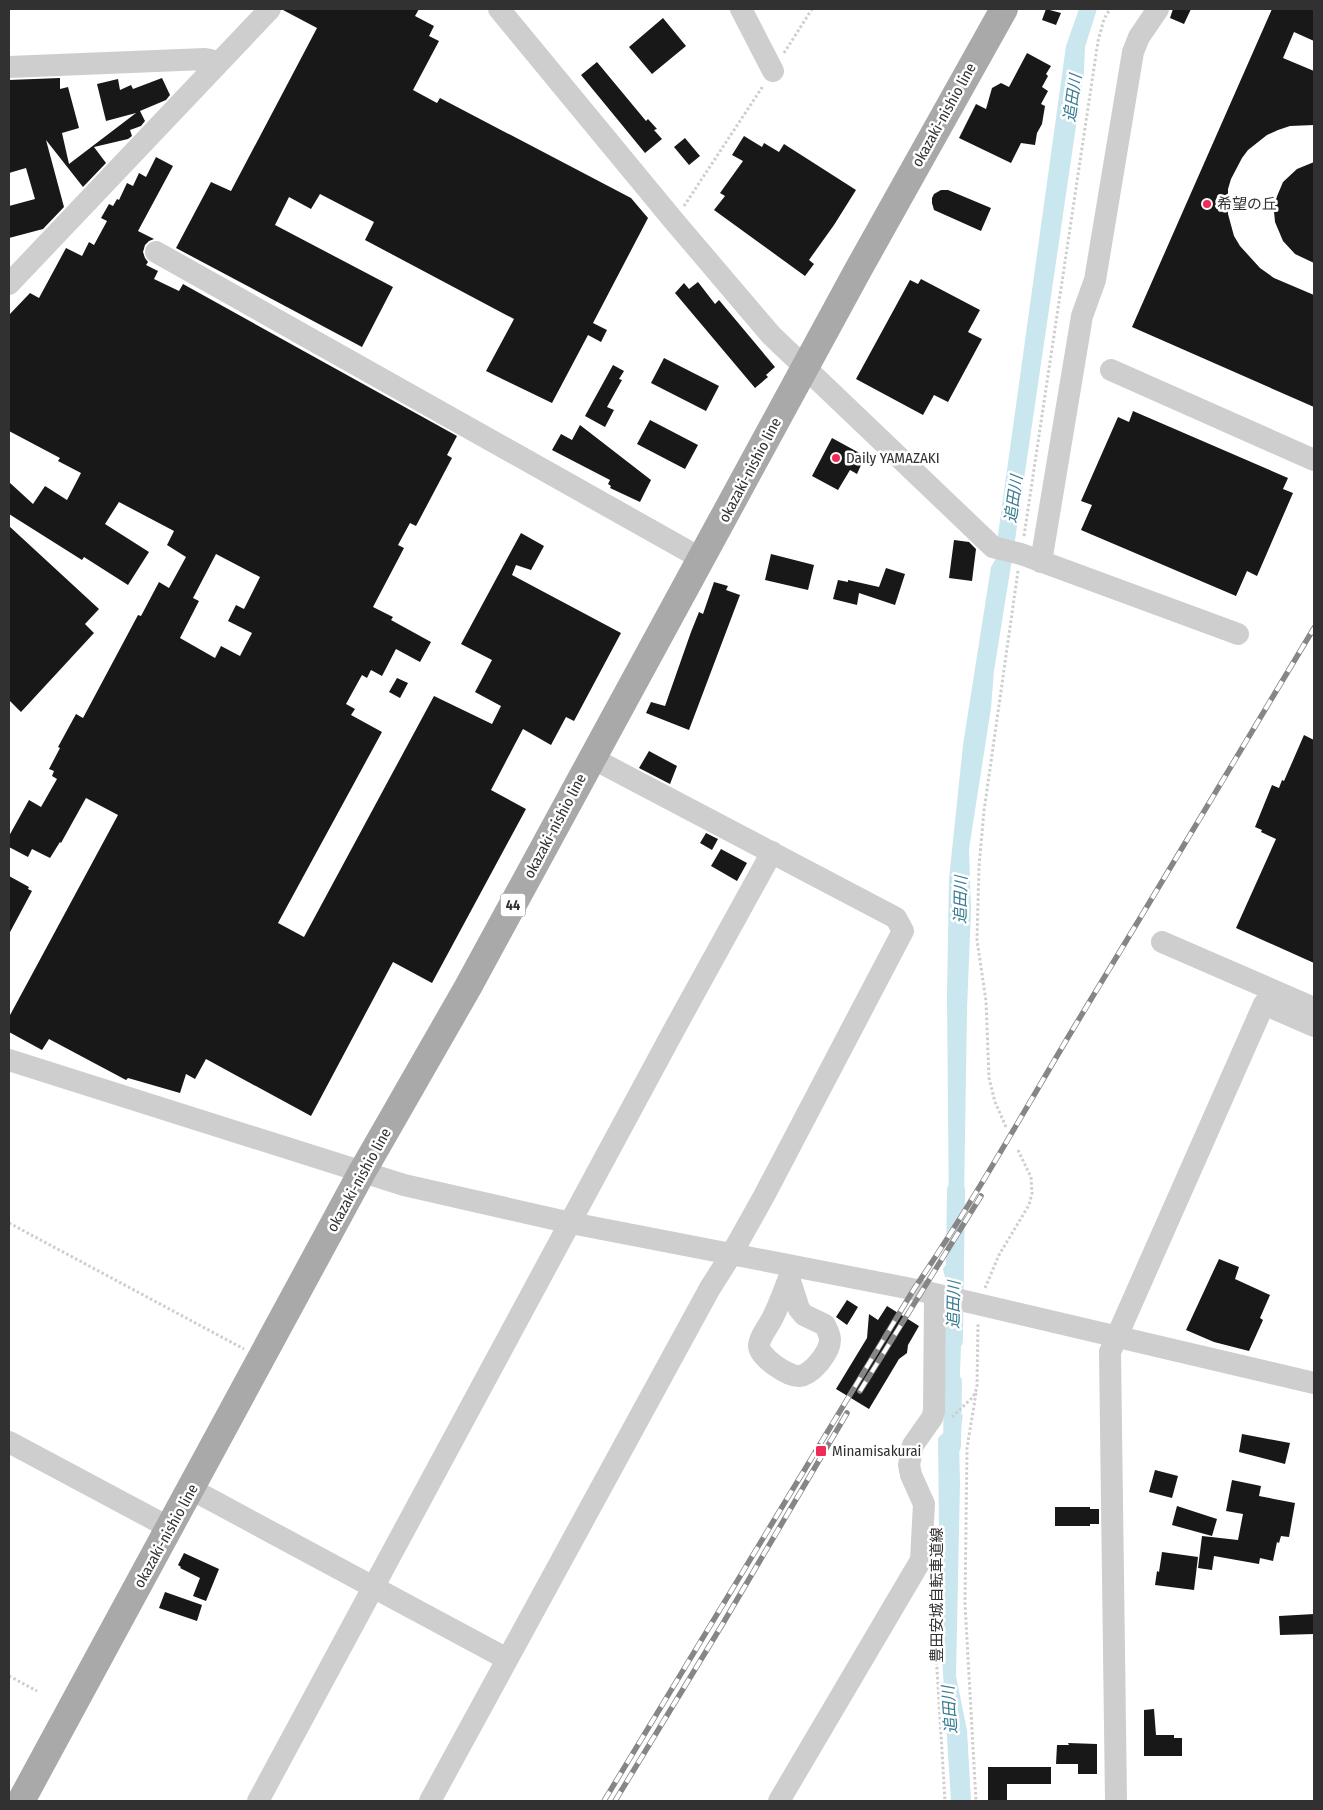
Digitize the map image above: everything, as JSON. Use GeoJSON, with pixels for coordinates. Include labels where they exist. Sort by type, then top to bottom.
{"type":"FeatureCollection","features":[{"type":"Feature","properties":{"kind":"main road","name":"okazaki-nishio line"},"geometry":{"type":"LineString","coordinates":[[21,1801],[362,1172],[468,987],[858,270],[1004,9]]}},
{"type":"Feature","properties":{"kind":"street"},"geometry":{"type":"LineString","coordinates":[[9,284],[18,266],[270,9]]}},
{"type":"Feature","properties":{"kind":"street"},"geometry":{"type":"LineString","coordinates":[[499,9],[771,335],[993,547],[1031,558],[1238,634]]}},
{"type":"Feature","properties":{"kind":"street"},"geometry":{"type":"LineString","coordinates":[[741,9],[773,71]]}},
{"type":"Feature","properties":{"kind":"street"},"geometry":{"type":"LineString","coordinates":[[1031,558],[1082,316],[1095,280],[1134,52],[1139,37],[1158,9]]}},
{"type":"Feature","properties":{"kind":"street"},"geometry":{"type":"LineString","coordinates":[[9,67],[204,59],[216,64]]}},
{"type":"Feature","properties":{"kind":"street"},"geometry":{"type":"LineString","coordinates":[[156,252],[702,559]]}},
{"type":"Feature","properties":{"kind":"street"},"geometry":{"type":"LineString","coordinates":[[1111,370],[1314,460]]}},
{"type":"Feature","properties":{"kind":"street"},"geometry":{"type":"LineString","coordinates":[[430,1801],[710,1288],[764,1196],[903,931],[896,918],[592,758]]}},
{"type":"Feature","properties":{"kind":"street"},"geometry":{"type":"LineString","coordinates":[[258,1801],[772,852]]}},
{"type":"Feature","properties":{"kind":"street"},"geometry":{"type":"LineString","coordinates":[[1162,942],[1314,1008]]}},
{"type":"Feature","properties":{"kind":"street"},"geometry":{"type":"LineString","coordinates":[[1116,1801],[1110,1352],[1264,1004],[1314,1026]]}},
{"type":"Feature","properties":{"kind":"street"},"geometry":{"type":"LineString","coordinates":[[9,1060],[404,1185],[571,1223],[730,1255],[790,1272],[939,1295],[1314,1383]]}},
{"type":"Feature","properties":{"kind":"street"},"geometry":{"type":"LineString","coordinates":[[779,1801],[921,1560],[924,1504],[911,1475],[909,1465],[913,1445],[932,1418],[934,1411],[939,1295]]}},
{"type":"Feature","properties":{"kind":"street"},"geometry":{"type":"LineString","coordinates":[[9,1442],[170,1528]]}},
{"type":"Feature","properties":{"kind":"street"},"geometry":{"type":"LineString","coordinates":[[191,1488],[507,1659]]}},
{"type":"Feature","properties":{"kind":"path"},"geometry":{"type":"LineString","coordinates":[[674,221],[812,9]]}},
{"type":"Feature","properties":{"kind":"path"},"geometry":{"type":"LineString","coordinates":[[976,1801],[965,1594],[967,1448],[977,1388],[973,1303],[1029,1205],[1032,1193],[1031,1177],[1016,1148]]}},
{"type":"Feature","properties":{"kind":"path"},"geometry":{"type":"LineString","coordinates":[[9,1223],[261,1359]]}},
{"type":"Feature","properties":{"kind":"path"},"geometry":{"type":"LineString","coordinates":[[966,1404],[973,1397],[977,1388]]}},
{"type":"Feature","properties":{"kind":"path","name":"豊田安城自転車道線"},"geometry":{"type":"LineString","coordinates":[[937,1569],[935,1636],[945,1801]]}},
{"type":"Feature","properties":{"kind":"path"},"geometry":{"type":"LineString","coordinates":[[9,1676],[37,1691]]}},
{"type":"Feature","properties":{"kind":"water"},"geometry":{"type":"Polygon","coordinates":[[[1079,9],[1097,9],[1085,47],[1084,72],[1014,547],[997,542],[1066,46],[1079,9]]]}},
{"type":"Feature","properties":{"kind":"water"},"geometry":{"type":"Polygon","coordinates":[[[999,553],[1012,559],[969,849],[971,910],[967,1009],[964,1200],[949,1223],[947,995],[949,879],[963,745],[991,567],[999,553]]]}},
{"type":"Feature","properties":{"kind":"water"},"geometry":{"type":"Polygon","coordinates":[[[959,1245],[960,1281],[946,1281],[943,1269],[959,1245]]]}},
{"type":"Feature","properties":{"kind":"water"},"geometry":{"type":"Polygon","coordinates":[[[946,1316],[962,1320],[959,1399],[944,1414],[946,1316]]]}},
{"type":"Feature","properties":{"kind":"water"},"geometry":{"type":"Polygon","coordinates":[[[963,1414],[959,1442],[960,1482],[956,1676],[967,1730],[971,1801],[951,1801],[940,1625],[938,1438],[963,1414]]]}},
{"type":"Feature","properties":{"kind":"building"},"geometry":{"type":"Polygon","coordinates":[[[283,9],[419,9],[415,16],[434,26],[429,36],[439,41],[413,90],[437,103],[440,98],[631,198],[648,218],[593,323],[607,330],[601,342],[588,335],[552,403],[486,371],[514,319],[365,240],[374,222],[320,194],[311,209],[289,197],[275,225],[393,287],[362,347],[176,248],[211,182],[231,191],[317,28],[283,9]]]}},
{"type":"Feature","properties":{"kind":"building"},"geometry":{"type":"Polygon","coordinates":[[[1046,9],[1061,13],[1056,25],[1042,20],[1046,9]]]}},
{"type":"Feature","properties":{"kind":"building"},"geometry":{"type":"Polygon","coordinates":[[[1173,9],[1191,9],[1184,24],[1170,18],[1173,9]]]}},
{"type":"Feature","properties":{"kind":"building","name":"希望の丘"},"geometry":{"type":"Polygon","coordinates":[[[1272,9],[1314,9],[1314,41],[1294,32],[1283,58],[1314,71],[1314,125],[1290,126],[1278,130],[1267,135],[1248,150],[1231,179],[1228,189],[1228,214],[1234,236],[1240,246],[1260,268],[1274,278],[1314,295],[1314,407],[1132,327],[1272,9]]]}},
{"type":"Feature","properties":{"kind":"building"},"geometry":{"type":"Polygon","coordinates":[[[663,18],[686,46],[652,74],[629,47],[663,18]]]}},
{"type":"Feature","properties":{"kind":"building"},"geometry":{"type":"Polygon","coordinates":[[[1027,53],[1051,66],[1042,87],[1048,91],[1041,104],[1045,106],[1042,124],[1037,133],[1035,145],[1021,143],[1011,163],[959,138],[976,104],[986,109],[992,88],[1001,83],[1009,87],[1027,53]]]}},
{"type":"Feature","properties":{"kind":"building"},"geometry":{"type":"Polygon","coordinates":[[[597,62],[646,121],[648,119],[657,129],[654,130],[662,139],[645,153],[581,75],[597,62]]]}},
{"type":"Feature","properties":{"kind":"building"},"geometry":{"type":"Polygon","coordinates":[[[60,78],[60,89],[68,87],[79,128],[62,133],[69,164],[136,113],[106,121],[97,84],[118,79],[120,90],[131,85],[133,89],[162,78],[170,95],[166,100],[140,111],[145,121],[141,126],[130,130],[132,136],[128,139],[94,147],[106,163],[83,187],[46,140],[64,207],[43,229],[9,238],[9,206],[35,199],[26,168],[9,173],[9,80],[60,78]]]}},
{"type":"Feature","properties":{"kind":"building"},"geometry":{"type":"Polygon","coordinates":[[[744,136],[762,147],[764,143],[779,152],[784,144],[856,190],[809,260],[814,264],[805,276],[714,210],[725,196],[720,193],[743,161],[732,155],[744,136]]]}},
{"type":"Feature","properties":{"kind":"building"},"geometry":{"type":"Polygon","coordinates":[[[685,138],[700,156],[689,165],[674,147],[685,138]]]}},
{"type":"Feature","properties":{"kind":"building"},"geometry":{"type":"Polygon","coordinates":[[[156,157],[173,166],[138,231],[154,239],[145,245],[143,252],[148,262],[146,265],[158,271],[154,279],[179,291],[183,284],[457,436],[447,455],[452,458],[416,526],[410,523],[398,545],[404,548],[373,607],[393,617],[391,620],[431,642],[420,662],[396,649],[382,676],[371,670],[367,678],[362,675],[346,704],[355,709],[351,715],[382,732],[278,923],[304,937],[434,696],[492,724],[501,706],[475,692],[492,660],[461,644],[521,533],[544,546],[531,570],[516,565],[512,575],[621,633],[574,721],[566,717],[551,745],[523,729],[491,790],[526,809],[432,983],[393,962],[311,1116],[206,1059],[195,1079],[186,1074],[180,1093],[128,1078],[126,1080],[49,1039],[42,1050],[9,1032],[9,1017],[118,815],[86,798],[61,843],[50,858],[32,849],[28,857],[9,847],[9,836],[29,800],[41,807],[57,779],[52,776],[54,771],[49,769],[60,748],[58,747],[76,714],[83,718],[138,615],[141,616],[159,582],[169,588],[186,557],[167,545],[174,531],[119,502],[105,524],[149,552],[128,585],[84,557],[82,560],[9,514],[9,482],[33,504],[45,486],[67,500],[81,473],[58,461],[60,458],[9,431],[9,315],[30,293],[39,298],[66,248],[82,256],[89,242],[94,245],[107,221],[101,218],[109,204],[113,206],[117,199],[119,200],[127,183],[133,186],[139,173],[146,177],[156,157]],[[216,554],[193,598],[199,601],[180,638],[215,658],[221,646],[240,656],[252,633],[228,621],[236,605],[244,609],[260,577],[216,554]]]}},
{"type":"Feature","properties":{"kind":"building"},"geometry":{"type":"Polygon","coordinates":[[[1314,162],[1314,263],[1295,254],[1283,241],[1275,222],[1274,211],[1275,201],[1283,182],[1297,169],[1314,162]]]}},
{"type":"Feature","properties":{"kind":"building"},"geometry":{"type":"Polygon","coordinates":[[[941,190],[948,190],[991,208],[981,231],[934,210],[932,198],[934,194],[941,190]]]}},
{"type":"Feature","properties":{"kind":"building"},"geometry":{"type":"Polygon","coordinates":[[[921,279],[980,310],[968,332],[982,339],[948,402],[934,395],[923,415],[856,379],[910,280],[918,284],[921,279]]]}},
{"type":"Feature","properties":{"kind":"building"},"geometry":{"type":"Polygon","coordinates":[[[698,282],[715,304],[719,300],[775,367],[766,375],[768,377],[755,388],[675,293],[684,283],[689,289],[698,282]]]}},
{"type":"Feature","properties":{"kind":"building"},"geometry":{"type":"Polygon","coordinates":[[[664,358],[719,386],[706,411],[651,383],[664,358]]]}},
{"type":"Feature","properties":{"kind":"building"},"geometry":{"type":"Polygon","coordinates":[[[613,365],[624,371],[619,379],[622,380],[607,407],[614,410],[605,427],[585,416],[613,365]]]}},
{"type":"Feature","properties":{"kind":"building"},"geometry":{"type":"Polygon","coordinates":[[[1133,411],[1288,478],[1283,489],[1293,493],[1257,576],[1247,571],[1236,596],[1081,530],[1092,505],[1081,501],[1118,417],[1129,422],[1133,411]]]}},
{"type":"Feature","properties":{"kind":"building"},"geometry":{"type":"Polygon","coordinates":[[[650,420],[698,445],[685,469],[637,444],[650,420]]]}},
{"type":"Feature","properties":{"kind":"building"},"geometry":{"type":"Polygon","coordinates":[[[580,425],[651,480],[640,502],[610,488],[611,486],[608,484],[610,480],[552,450],[561,434],[572,440],[580,425]]]}},
{"type":"Feature","properties":{"kind":"building"},"geometry":{"type":"Polygon","coordinates":[[[832,438],[865,456],[857,474],[850,470],[838,490],[812,476],[832,438]]]}},
{"type":"Feature","properties":{"kind":"building"},"geometry":{"type":"Polygon","coordinates":[[[9,526],[99,609],[85,624],[94,633],[21,712],[9,700],[9,526]]]}},
{"type":"Feature","properties":{"kind":"building"},"geometry":{"type":"Polygon","coordinates":[[[954,540],[969,542],[976,549],[972,581],[949,578],[954,540]]]}},
{"type":"Feature","properties":{"kind":"building"},"geometry":{"type":"Polygon","coordinates":[[[771,554],[814,565],[808,590],[765,580],[771,554]]]}},
{"type":"Feature","properties":{"kind":"building"},"geometry":{"type":"Polygon","coordinates":[[[886,568],[905,574],[895,605],[859,593],[857,605],[833,599],[838,580],[848,582],[848,580],[879,587],[886,568]]]}},
{"type":"Feature","properties":{"kind":"building"},"geometry":{"type":"Polygon","coordinates":[[[714,582],[728,586],[726,590],[740,595],[689,730],[646,713],[651,702],[665,706],[691,632],[699,612],[703,614],[714,582]]]}},
{"type":"Feature","properties":{"kind":"building"},"geometry":{"type":"Polygon","coordinates":[[[397,678],[408,683],[400,698],[389,692],[397,678]]]}},
{"type":"Feature","properties":{"kind":"building"},"geometry":{"type":"Polygon","coordinates":[[[1304,735],[1314,740],[1314,963],[1236,928],[1276,839],[1255,827],[1272,785],[1279,788],[1282,780],[1284,781],[1304,735]]]}},
{"type":"Feature","properties":{"kind":"building"},"geometry":{"type":"Polygon","coordinates":[[[649,751],[677,766],[670,784],[639,768],[649,751]]]}},
{"type":"Feature","properties":{"kind":"building"},"geometry":{"type":"Polygon","coordinates":[[[706,833],[718,839],[712,850],[700,843],[706,833]]]}},
{"type":"Feature","properties":{"kind":"building"},"geometry":{"type":"Polygon","coordinates":[[[721,849],[747,863],[737,881],[711,866],[721,849]]]}},
{"type":"Feature","properties":{"kind":"building"},"geometry":{"type":"Polygon","coordinates":[[[9,876],[29,887],[28,889],[32,891],[9,934],[9,876]]]}},
{"type":"Feature","properties":{"kind":"building"},"geometry":{"type":"Polygon","coordinates":[[[1219,1259],[1239,1267],[1235,1279],[1270,1295],[1260,1318],[1263,1320],[1249,1351],[1214,1342],[1186,1330],[1219,1259]]]}},
{"type":"Feature","properties":{"kind":"building"},"geometry":{"type":"Polygon","coordinates":[[[847,1300],[858,1307],[847,1325],[836,1317],[847,1300]]]}},
{"type":"Feature","properties":{"kind":"building"},"geometry":{"type":"Polygon","coordinates":[[[887,1306],[919,1326],[908,1345],[907,1353],[899,1359],[869,1409],[836,1389],[867,1338],[869,1314],[878,1320],[887,1306]]]}},
{"type":"Feature","properties":{"kind":"building"},"geometry":{"type":"Polygon","coordinates":[[[1242,1434],[1290,1443],[1285,1464],[1239,1452],[1242,1434]]]}},
{"type":"Feature","properties":{"kind":"building"},"geometry":{"type":"Polygon","coordinates":[[[1155,1470],[1178,1476],[1172,1498],[1149,1492],[1155,1470]]]}},
{"type":"Feature","properties":{"kind":"building"},"geometry":{"type":"Polygon","coordinates":[[[1232,1480],[1261,1486],[1259,1496],[1295,1503],[1289,1537],[1281,1536],[1279,1543],[1277,1542],[1273,1561],[1260,1558],[1259,1564],[1214,1556],[1212,1570],[1198,1568],[1202,1536],[1238,1540],[1243,1514],[1226,1511],[1232,1480]]]}},
{"type":"Feature","properties":{"kind":"building"},"geometry":{"type":"Polygon","coordinates":[[[1177,1506],[1217,1519],[1212,1536],[1172,1525],[1177,1506]]]}},
{"type":"Feature","properties":{"kind":"building"},"geometry":{"type":"Polygon","coordinates":[[[1055,1507],[1090,1507],[1090,1509],[1099,1509],[1099,1524],[1090,1524],[1090,1526],[1055,1526],[1055,1507]]]}},
{"type":"Feature","properties":{"kind":"building"},"geometry":{"type":"Polygon","coordinates":[[[1162,1552],[1198,1557],[1194,1590],[1155,1585],[1162,1552]]]}},
{"type":"Feature","properties":{"kind":"building"},"geometry":{"type":"Polygon","coordinates":[[[184,1553],[219,1569],[206,1601],[193,1596],[200,1578],[180,1568],[178,1565],[184,1553]]]}},
{"type":"Feature","properties":{"kind":"building"},"geometry":{"type":"Polygon","coordinates":[[[165,1592],[202,1605],[197,1621],[159,1608],[165,1592]]]}},
{"type":"Feature","properties":{"kind":"building"},"geometry":{"type":"Polygon","coordinates":[[[1314,1614],[1314,1634],[1280,1635],[1279,1616],[1314,1614]]]}},
{"type":"Feature","properties":{"kind":"building"},"geometry":{"type":"Polygon","coordinates":[[[1154,1709],[1156,1735],[1174,1735],[1174,1738],[1182,1738],[1182,1756],[1144,1756],[1144,1710],[1154,1709]]]}},
{"type":"Feature","properties":{"kind":"building"},"geometry":{"type":"Polygon","coordinates":[[[1068,1743],[1097,1744],[1097,1774],[1078,1774],[1078,1764],[1056,1764],[1057,1745],[1069,1745],[1068,1743]]]}},
{"type":"Feature","properties":{"kind":"building"},"geometry":{"type":"Polygon","coordinates":[[[988,1767],[1051,1767],[1051,1784],[1007,1784],[1007,1801],[988,1801],[988,1767]]]}},
{"type":"Feature","properties":{"kind":"waterway","name":"追田川"},"geometry":{"type":"LineString","coordinates":[[954,1341],[956,1190]]}},
{"type":"Feature","properties":{"kind":"waterway","name":"追田川"},"geometry":{"type":"LineString","coordinates":[[952,1446],[953,1382]]}},
{"type":"Feature","properties":{"kind":"railway"},"geometry":{"type":"LineString","coordinates":[[604,1801],[914,1289],[994,1163],[1314,628]]}},
{"type":"Feature","properties":{"kind":"railway"},"geometry":{"type":"LineString","coordinates":[[860,1391],[981,1196]]}},
{"type":"Feature","properties":{"kind":"railway"},"geometry":{"type":"LineString","coordinates":[[615,1801],[722,1625],[847,1413]]}},
{"type":"Feature","properties":{"kind":"place","name":"希望の丘"},"geometry":{"type":"Point","coordinates":[1207,204]}},
{"type":"Feature","properties":{"kind":"place","name":"Daily YAMAZAKI"},"geometry":{"type":"Point","coordinates":[836,458]}},
{"type":"Feature","properties":{"kind":"place","name":"Minamisakurai"},"geometry":{"type":"Point","coordinates":[821,1451]}}]}
